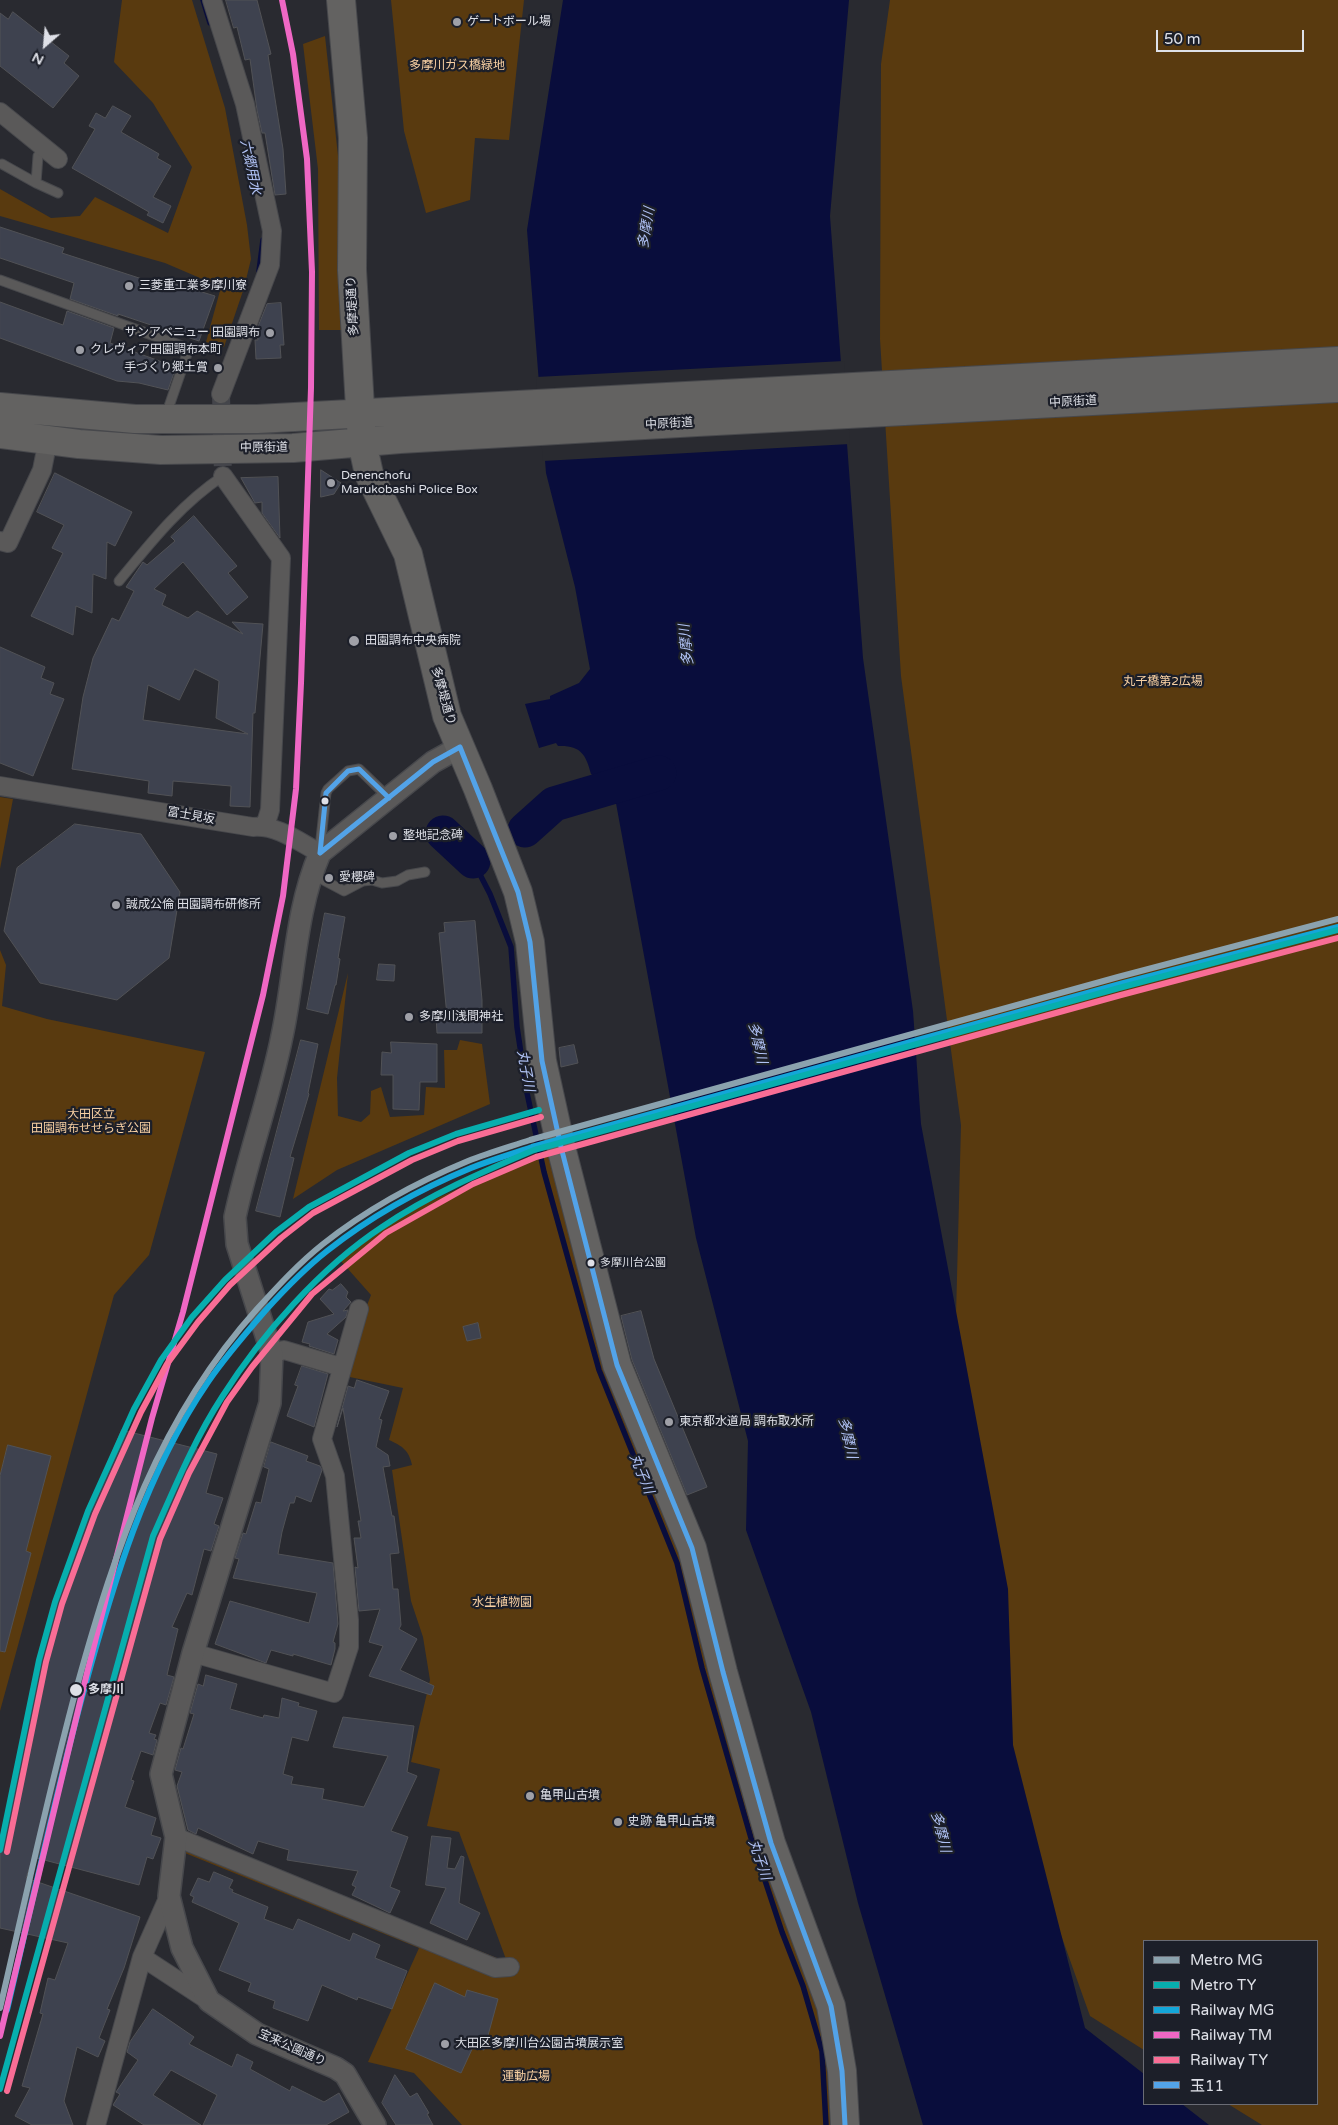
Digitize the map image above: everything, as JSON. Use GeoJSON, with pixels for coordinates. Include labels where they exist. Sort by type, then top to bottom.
{"type":"FeatureCollection","features":[{"type":"Feature","properties":{"kind":"main road","name":"多摩堤通り"},"geometry":{"type":"LineString","coordinates":[[341,0],[353,138],[352,270],[359,414],[362,442],[369,474],[408,554],[443,704],[518,892],[530,942],[542,1061],[561,1147],[617,1365],[692,1548],[723,1672],[771,1843],[831,2006],[842,2071],[845,2125]]}},
{"type":"Feature","properties":{"kind":"main road"},"geometry":{"type":"LineString","coordinates":[[0,406],[65,414],[165,420],[285,418],[1338,361]]}},
{"type":"Feature","properties":{"kind":"main road","name":"中原街道"},"geometry":{"type":"LineString","coordinates":[[0,434],[161,450],[284,448],[400,439],[1338,388]]}},
{"type":"Feature","properties":{"kind":"street"},"geometry":{"type":"LineString","coordinates":[[212,0],[245,104],[272,231],[270,265],[221,394]]}},
{"type":"Feature","properties":{"kind":"street"},"geometry":{"type":"LineString","coordinates":[[2,116],[58,159]]}},
{"type":"Feature","properties":{"kind":"street"},"geometry":{"type":"LineString","coordinates":[[0,541],[8,543],[42,470],[48,440]]}},
{"type":"Feature","properties":{"kind":"street"},"geometry":{"type":"LineString","coordinates":[[223,476],[281,558],[270,800],[265,826],[291,837],[320,853]]}},
{"type":"Feature","properties":{"kind":"street"},"geometry":{"type":"LineString","coordinates":[[96,2124],[142,1957],[169,1896],[176,1837],[161,1774],[193,1653],[270,1403],[272,1354],[236,1244],[235,1217],[282,1038],[294,952],[312,874],[320,853],[433,762],[460,747]]}},
{"type":"Feature","properties":{"kind":"street","name":"富士見坂"},"geometry":{"type":"LineString","coordinates":[[0,786],[253,827],[265,826]]}},
{"type":"Feature","properties":{"kind":"street"},"geometry":{"type":"LineString","coordinates":[[193,1653],[334,1693],[349,1647],[349,1620],[335,1476],[322,1438],[359,1310]]}},
{"type":"Feature","properties":{"kind":"street"},"geometry":{"type":"LineString","coordinates":[[272,1354],[284,1350],[342,1368]]}},
{"type":"Feature","properties":{"kind":"street"},"geometry":{"type":"LineString","coordinates":[[176,1837],[495,1968],[510,1967]]}},
{"type":"Feature","properties":{"kind":"street","name":"宝来公園通り"},"geometry":{"type":"LineString","coordinates":[[169,1896],[182,1948],[209,2001],[257,2034],[336,2068],[345,2074],[374,2125]]}},
{"type":"Feature","properties":{"kind":"street"},"geometry":{"type":"LineString","coordinates":[[142,1957],[209,2001]]}},
{"type":"Feature","properties":{"kind":"lane"},"geometry":{"type":"LineString","coordinates":[[36,183],[38,156],[44,148]]}},
{"type":"Feature","properties":{"kind":"lane"},"geometry":{"type":"LineString","coordinates":[[2,164],[36,183],[58,192]]}},
{"type":"Feature","properties":{"kind":"lane"},"geometry":{"type":"LineString","coordinates":[[0,280],[182,346],[187,354],[165,420]]}},
{"type":"Feature","properties":{"kind":"lane"},"geometry":{"type":"LineString","coordinates":[[119,581],[169,520],[205,488],[223,476]]}},
{"type":"Feature","properties":{"kind":"lane"},"geometry":{"type":"LineString","coordinates":[[320,853],[326,793],[348,771],[359,769],[389,798]]}},
{"type":"Feature","properties":{"kind":"lane"},"geometry":{"type":"LineString","coordinates":[[312,874],[322,877],[344,891],[363,881],[372,880],[382,883],[397,881],[408,875],[425,872]]}},
{"type":"Feature","properties":{"kind":"green space"},"geometry":{"type":"Polygon","coordinates":[[[122,0],[192,0],[225,108],[247,225],[251,259],[244,288],[224,347],[206,342],[221,287],[165,263],[0,216],[0,189],[51,218],[80,216],[95,197],[168,233],[192,167],[153,103],[114,62],[122,0]]]}},
{"type":"Feature","properties":{"kind":"green space","name":"多摩川ガス橋緑地"},"geometry":{"type":"Polygon","coordinates":[[[391,0],[524,0],[509,140],[475,138],[470,200],[426,213],[404,131],[391,0]]]}},
{"type":"Feature","properties":{"kind":"green space","name":"丸子橋第2広場"},"geometry":{"type":"Polygon","coordinates":[[[890,0],[1338,0],[1338,2125],[1262,2125],[1230,2105],[1318,2105],[1318,1940],[1143,1940],[1143,2049],[1090,2016],[948,1619],[961,1125],[901,676],[880,339],[881,64],[890,0]]]}},
{"type":"Feature","properties":{"kind":"green space"},"geometry":{"type":"Polygon","coordinates":[[[325,36],[339,165],[342,330],[319,330],[318,169],[303,44],[325,36]]]}},
{"type":"Feature","properties":{"kind":"green space"},"geometry":{"type":"Polygon","coordinates":[[[0,797],[13,799],[0,869],[0,797]]]}},
{"type":"Feature","properties":{"kind":"green space","name":"大田区立 田園調布せせらぎ公園"},"geometry":{"type":"Polygon","coordinates":[[[0,950],[6,965],[2,1006],[47,1019],[205,1052],[149,1255],[114,1295],[0,1711],[0,950]]]}},
{"type":"Feature","properties":{"kind":"green space"},"geometry":{"type":"Polygon","coordinates":[[[348,973],[337,1078],[338,1116],[361,1122],[370,1114],[371,1091],[381,1087],[390,1117],[424,1115],[426,1087],[445,1088],[444,1050],[457,1050],[460,1040],[482,1044],[490,1104],[337,1170],[293,1199],[348,973]]]}},
{"type":"Feature","properties":{"kind":"green space","name":"多摩川台公園"},"geometry":{"type":"Polygon","coordinates":[[[561,1147],[824,1982],[845,2125],[462,2125],[414,2073],[368,2062],[419,1948],[175,1849],[174,1829],[507,1962],[459,1832],[427,1826],[440,1769],[411,1762],[430,1680],[423,1637],[411,1601],[392,1470],[412,1465],[404,1449],[389,1440],[403,1388],[340,1375],[371,1295],[340,1260],[410,1210],[535,1155],[561,1147]]]}},
{"type":"Feature","properties":{"kind":"water"},"geometry":{"type":"Polygon","coordinates":[[[563,0],[849,0],[830,216],[863,658],[913,1011],[921,1124],[1008,1589],[1013,1745],[1085,2028],[1143,2073],[1143,2105],[1183,2105],[1209,2125],[923,2125],[858,1903],[811,1712],[746,1530],[748,1441],[696,1238],[613,787],[591,774],[587,761],[577,749],[558,746],[556,743],[539,748],[525,704],[550,699],[550,696],[579,683],[590,669],[575,587],[546,473],[527,230],[563,0]]]}},
{"type":"Feature","properties":{"kind":"pier"},"geometry":{"type":"Polygon","coordinates":[[[844,361],[850,444],[543,461],[536,377],[844,361]]]}},
{"type":"Feature","properties":{"kind":"building"},"geometry":{"type":"Polygon","coordinates":[[[226,0],[257,0],[271,54],[268,55],[283,149],[286,194],[275,195],[265,133],[262,133],[257,110],[250,59],[245,60],[237,27],[234,28],[226,0]]]}},
{"type":"Feature","properties":{"kind":"building"},"geometry":{"type":"Polygon","coordinates":[[[13,12],[69,56],[64,63],[79,76],[53,108],[0,66],[0,13],[8,19],[13,12]]]}},
{"type":"Feature","properties":{"kind":"building"},"geometry":{"type":"Polygon","coordinates":[[[113,106],[131,116],[121,132],[159,154],[157,158],[171,166],[153,197],[171,206],[163,223],[147,215],[149,212],[72,168],[95,129],[89,126],[96,113],[105,118],[113,106]]]}},
{"type":"Feature","properties":{"kind":"building","name":"三菱重工業多摩川寮"},"geometry":{"type":"Polygon","coordinates":[[[0,227],[64,248],[62,253],[173,289],[176,284],[215,296],[199,341],[70,299],[74,283],[0,258],[0,227]]]}},
{"type":"Feature","properties":{"kind":"building","name":"クレヴィア田園調布本町"},"geometry":{"type":"Polygon","coordinates":[[[0,302],[63,325],[67,311],[114,328],[110,343],[176,367],[168,390],[139,383],[117,381],[0,338],[0,302]]]}},
{"type":"Feature","properties":{"kind":"building","name":"サンアベニュー 田園調布"},"geometry":{"type":"Polygon","coordinates":[[[281,303],[284,345],[280,345],[281,358],[256,359],[255,340],[258,340],[257,329],[267,304],[281,303]]]}},
{"type":"Feature","properties":{"kind":"building"},"geometry":{"type":"Polygon","coordinates":[[[321,470],[341,483],[334,494],[321,497],[321,470]]]}},
{"type":"Feature","properties":{"kind":"building"},"geometry":{"type":"Polygon","coordinates":[[[55,473],[132,512],[115,546],[107,542],[106,579],[93,574],[92,613],[76,606],[73,635],[31,616],[63,553],[52,548],[64,525],[37,512],[55,473]]]}},
{"type":"Feature","properties":{"kind":"building"},"geometry":{"type":"Polygon","coordinates":[[[278,477],[280,538],[262,513],[262,502],[255,503],[241,478],[278,477]]]}},
{"type":"Feature","properties":{"kind":"building"},"geometry":{"type":"Polygon","coordinates":[[[194,516],[237,566],[228,573],[248,597],[227,615],[183,562],[154,589],[166,595],[162,605],[188,618],[197,611],[243,634],[232,622],[263,624],[255,713],[253,713],[250,807],[230,806],[231,786],[173,781],[172,796],[148,793],[149,781],[72,769],[83,697],[93,658],[112,618],[119,621],[134,591],[126,587],[143,562],[147,565],[175,541],[171,537],[194,516]],[[195,669],[179,700],[148,685],[143,720],[248,734],[216,718],[219,681],[195,669]]]}},
{"type":"Feature","properties":{"kind":"building"},"geometry":{"type":"Polygon","coordinates":[[[0,647],[45,667],[41,678],[54,683],[50,694],[64,699],[33,776],[0,763],[0,647]]]}},
{"type":"Feature","properties":{"kind":"building"},"geometry":{"type":"Polygon","coordinates":[[[75,824],[141,834],[180,892],[169,958],[117,1000],[40,983],[4,931],[17,868],[75,824]]]}},
{"type":"Feature","properties":{"kind":"building"},"geometry":{"type":"Polygon","coordinates":[[[325,913],[345,917],[338,958],[340,959],[336,985],[328,1014],[307,1009],[325,913]]]}},
{"type":"Feature","properties":{"kind":"building"},"geometry":{"type":"Polygon","coordinates":[[[475,921],[482,1000],[482,1033],[437,1033],[436,1016],[447,1016],[439,933],[445,932],[444,923],[475,921]]]}},
{"type":"Feature","properties":{"kind":"building"},"geometry":{"type":"Polygon","coordinates":[[[379,964],[395,965],[394,981],[377,980],[379,964]]]}},
{"type":"Feature","properties":{"kind":"building"},"geometry":{"type":"Polygon","coordinates":[[[301,1040],[318,1044],[309,1094],[290,1157],[294,1158],[280,1217],[256,1211],[301,1040]]]}},
{"type":"Feature","properties":{"kind":"building"},"geometry":{"type":"Polygon","coordinates":[[[391,1042],[437,1044],[437,1082],[420,1082],[419,1110],[393,1109],[393,1075],[381,1075],[382,1052],[391,1053],[391,1042]]]}},
{"type":"Feature","properties":{"kind":"building"},"geometry":{"type":"Polygon","coordinates":[[[574,1045],[578,1063],[561,1067],[559,1048],[574,1045]]]}},
{"type":"Feature","properties":{"kind":"building"},"geometry":{"type":"Polygon","coordinates":[[[341,1284],[348,1292],[346,1297],[351,1302],[343,1311],[348,1310],[346,1317],[327,1334],[338,1340],[334,1354],[302,1342],[308,1322],[334,1314],[320,1299],[329,1289],[332,1290],[341,1284]]]}},
{"type":"Feature","properties":{"kind":"building","name":"東京都水道局 調布取水所"},"geometry":{"type":"Polygon","coordinates":[[[641,1311],[654,1359],[707,1487],[687,1495],[632,1360],[621,1316],[641,1311]]]}},
{"type":"Feature","properties":{"kind":"building"},"geometry":{"type":"Polygon","coordinates":[[[478,1323],[481,1338],[467,1341],[463,1327],[478,1323]]]}},
{"type":"Feature","properties":{"kind":"building"},"geometry":{"type":"Polygon","coordinates":[[[302,1366],[328,1374],[314,1427],[287,1416],[298,1386],[295,1385],[302,1366]]]}},
{"type":"Feature","properties":{"kind":"building"},"geometry":{"type":"Polygon","coordinates":[[[357,1380],[389,1391],[379,1419],[382,1420],[376,1447],[388,1455],[390,1466],[383,1467],[392,1516],[394,1516],[399,1553],[390,1554],[393,1589],[398,1589],[401,1625],[399,1629],[417,1639],[400,1670],[434,1686],[431,1695],[369,1676],[383,1646],[369,1642],[380,1609],[359,1611],[355,1567],[358,1568],[354,1538],[361,1538],[358,1521],[361,1521],[343,1408],[337,1427],[348,1386],[354,1388],[357,1380]]]}},
{"type":"Feature","properties":{"kind":"building"},"geometry":{"type":"Polygon","coordinates":[[[122,1430],[217,1454],[206,1493],[223,1498],[214,1524],[219,1526],[211,1551],[204,1549],[192,1595],[187,1593],[172,1627],[178,1629],[167,1675],[174,1677],[166,1705],[160,1703],[149,1733],[156,1735],[154,1739],[157,1740],[153,1755],[141,1751],[131,1780],[134,1781],[125,1807],[156,1818],[151,1835],[161,1838],[153,1859],[147,1857],[139,1885],[33,1857],[26,1878],[140,1917],[124,1968],[107,2009],[110,2010],[99,2038],[105,2041],[98,2057],[77,2047],[64,2101],[73,2125],[32,2125],[15,2116],[30,2088],[22,2086],[43,2014],[40,2013],[48,1978],[55,1980],[68,1943],[0,1928],[0,1839],[43,1649],[68,1566],[89,1509],[122,1430]]]}},
{"type":"Feature","properties":{"kind":"building"},"geometry":{"type":"Polygon","coordinates":[[[271,1442],[308,1456],[306,1461],[320,1466],[322,1470],[311,1502],[296,1496],[294,1503],[290,1503],[278,1554],[333,1563],[338,1624],[333,1642],[335,1643],[335,1649],[331,1665],[271,1650],[266,1663],[215,1644],[230,1601],[309,1623],[317,1593],[233,1578],[239,1559],[235,1558],[243,1533],[246,1534],[256,1502],[261,1503],[269,1469],[264,1467],[271,1442]]]}},
{"type":"Feature","properties":{"kind":"building"},"geometry":{"type":"Polygon","coordinates":[[[8,1445],[51,1456],[26,1551],[31,1553],[5,1652],[0,1651],[0,1476],[8,1445]]]}},
{"type":"Feature","properties":{"kind":"building"},"geometry":{"type":"Polygon","coordinates":[[[206,1675],[237,1684],[230,1709],[263,1718],[264,1715],[279,1718],[282,1698],[299,1703],[298,1706],[317,1711],[308,1741],[292,1737],[283,1774],[293,1777],[291,1784],[324,1789],[322,1799],[364,1807],[388,1756],[333,1747],[343,1717],[414,1726],[407,1772],[417,1776],[391,1831],[408,1837],[390,1887],[400,1891],[390,1913],[352,1895],[356,1887],[352,1885],[358,1871],[287,1860],[289,1850],[258,1841],[253,1854],[198,1828],[196,1834],[188,1830],[177,1786],[182,1772],[175,1770],[194,1714],[190,1713],[198,1684],[203,1686],[206,1675]]]}},
{"type":"Feature","properties":{"kind":"building"},"geometry":{"type":"Polygon","coordinates":[[[432,1836],[451,1838],[447,1868],[455,1869],[461,1856],[464,1857],[459,1903],[480,1913],[467,1940],[430,1923],[446,1888],[426,1885],[432,1836]]]}},
{"type":"Feature","properties":{"kind":"building"},"geometry":{"type":"Polygon","coordinates":[[[214,1872],[233,1880],[229,1888],[233,1890],[232,1892],[268,1907],[264,1919],[293,1930],[298,1919],[350,1941],[353,1933],[380,1945],[375,1958],[407,1971],[392,2009],[358,1997],[357,2000],[322,1985],[308,2021],[273,2008],[275,2001],[248,1991],[251,1983],[219,1970],[239,1923],[192,1902],[194,1897],[190,1895],[198,1878],[209,1882],[214,1872]]]}},
{"type":"Feature","properties":{"kind":"building"},"geometry":{"type":"Polygon","coordinates":[[[435,1983],[465,1997],[467,1990],[498,1999],[484,2050],[473,2047],[461,2073],[406,2049],[435,1983]]]}},
{"type":"Feature","properties":{"kind":"building"},"geometry":{"type":"Polygon","coordinates":[[[153,2009],[194,2037],[189,2044],[232,2067],[237,2054],[253,2062],[250,2069],[290,2091],[292,2086],[324,2102],[339,2093],[349,2112],[326,2125],[203,2125],[217,2095],[171,2070],[153,2095],[201,2125],[144,2125],[113,2105],[120,2094],[116,2092],[138,2060],[127,2052],[130,2042],[153,2009]]]}},
{"type":"Feature","properties":{"kind":"building"},"geometry":{"type":"Polygon","coordinates":[[[395,2075],[410,2097],[417,2093],[429,2113],[427,2114],[433,2125],[396,2125],[382,2103],[395,2075]]]}},
{"type":"Feature","properties":{"kind":"waterway","name":"六郷用水"},"geometry":{"type":"LineString","coordinates":[[203,0],[210,23]]}},
{"type":"Feature","properties":{"kind":"waterway","name":"六郷用水"},"geometry":{"type":"LineString","coordinates":[[259,271],[263,240]]}},
{"type":"Feature","properties":{"kind":"waterway"},"geometry":{"type":"LineString","coordinates":[[525,830],[554,804],[659,773]]}},
{"type":"Feature","properties":{"kind":"waterway","name":"丸子川"},"geometry":{"type":"LineString","coordinates":[[443,833],[473,861]]}},
{"type":"Feature","properties":{"kind":"waterway","name":"丸子川"},"geometry":{"type":"LineString","coordinates":[[478,855],[473,861],[490,894],[511,947],[517,1027],[527,1093],[544,1172],[599,1370],[677,1563],[702,1668],[751,1838],[782,1932],[803,1986],[822,2051],[826,2125]]}},
{"type":"Feature","properties":{"kind":"tunnel"},"geometry":{"type":"LineString","coordinates":[[221,394],[223,476]]}},
{"type":"Feature","properties":{"kind":"metro line","name":"MG"},"geometry":{"type":"LineString","coordinates":[[0,2008],[46,1807],[77,1686],[108,1584],[144,1486],[167,1440],[193,1395],[222,1351],[257,1309],[314,1251],[374,1208],[430,1178],[476,1158],[530,1140],[1118,977],[1338,919]]}},
{"type":"Feature","properties":{"kind":"metro line","name":"TY"},"geometry":{"type":"LineString","coordinates":[[0,2089],[153,1536],[202,1430],[238,1373],[274,1326],[336,1262],[382,1227],[437,1194],[534,1150],[1119,988],[1338,930]]}},
{"type":"Feature","properties":{"kind":"metro line","name":"TY"},"geometry":{"type":"LineString","coordinates":[[0,1850],[39,1660],[55,1602],[88,1511],[134,1409],[161,1360],[192,1317],[225,1280],[276,1232],[309,1207],[409,1153],[456,1134],[539,1110]]}},
{"type":"Feature","properties":{"kind":"rail line","name":"TM"},"geometry":{"type":"LineString","coordinates":[[0,2036],[87,1673],[152,1418],[183,1312],[263,995],[283,896],[296,789],[301,683],[311,388],[312,272],[307,159],[293,54],[282,0]]}},
{"type":"Feature","properties":{"kind":"rail line","name":"MG"},"geometry":{"type":"LineString","coordinates":[[7,2010],[73,1730],[119,1570],[149,1492],[166,1454],[208,1382],[265,1311],[294,1280],[319,1258],[378,1215],[433,1185],[471,1168],[532,1147],[1120,984],[1338,927]]}},
{"type":"Feature","properties":{"kind":"rail line","name":"TY"},"geometry":{"type":"LineString","coordinates":[[7,2091],[160,1539],[189,1473],[227,1402],[252,1367],[312,1294],[386,1233],[473,1184],[536,1157],[1121,995],[1338,938]]}},
{"type":"Feature","properties":{"kind":"rail line","name":"TY"},"geometry":{"type":"LineString","coordinates":[[7,1852],[46,1662],[62,1604],[95,1514],[141,1412],[167,1364],[198,1322],[230,1285],[281,1238],[313,1213],[412,1160],[458,1141],[541,1117]]}},
{"type":"Feature","properties":{"kind":"transit line","name":"玉11"},"geometry":{"type":"LineString","coordinates":[[460,747],[518,892],[530,942],[542,1061],[561,1147],[617,1365],[692,1548],[723,1672],[771,1843],[831,2006],[842,2071],[845,2125]]}},
{"type":"Feature","properties":{"kind":"transit line","name":"玉11"},"geometry":{"type":"LineString","coordinates":[[320,853],[433,762],[460,747]]}},
{"type":"Feature","properties":{"kind":"transit line","name":"玉11"},"geometry":{"type":"LineString","coordinates":[[320,853],[326,793],[348,771],[359,769],[389,798]]}},
{"type":"Feature","properties":{"kind":"place","name":"ゲートボール場"},"geometry":{"type":"Point","coordinates":[457,22]}},
{"type":"Feature","properties":{"kind":"place","name":"三菱重工業多摩川寮"},"geometry":{"type":"Point","coordinates":[129,286]}},
{"type":"Feature","properties":{"kind":"place","name":"サンアベニュー 田園調布"},"geometry":{"type":"Point","coordinates":[270,333]}},
{"type":"Feature","properties":{"kind":"place","name":"クレヴィア田園調布本町"},"geometry":{"type":"Point","coordinates":[80,350]}},
{"type":"Feature","properties":{"kind":"place","name":"手づくり郷土賞"},"geometry":{"type":"Point","coordinates":[218,368]}},
{"type":"Feature","properties":{"kind":"place","name":"Denenchofu Marukobashi Police Box"},"geometry":{"type":"Point","coordinates":[331,483]}},
{"type":"Feature","properties":{"kind":"place","name":"田園調布中央病院"},"geometry":{"type":"Point","coordinates":[354,641]}},
{"type":"Feature","properties":{"kind":"place","name":"整地記念碑"},"geometry":{"type":"Point","coordinates":[393,836]}},
{"type":"Feature","properties":{"kind":"place","name":"愛櫻碑"},"geometry":{"type":"Point","coordinates":[329,878]}},
{"type":"Feature","properties":{"kind":"place","name":"誠成公倫 田園調布研修所"},"geometry":{"type":"Point","coordinates":[116,905]}},
{"type":"Feature","properties":{"kind":"place","name":"多摩川浅間神社"},"geometry":{"type":"Point","coordinates":[409,1017]}},
{"type":"Feature","properties":{"kind":"place","name":"多摩川台公園"},"geometry":{"type":"Point","coordinates":[591,1263]}},
{"type":"Feature","properties":{"kind":"place","name":"東京都水道局 調布取水所"},"geometry":{"type":"Point","coordinates":[669,1422]}},
{"type":"Feature","properties":{"kind":"place","name":"多摩川"},"geometry":{"type":"Point","coordinates":[76,1690]}},
{"type":"Feature","properties":{"kind":"place","name":"亀甲山古墳"},"geometry":{"type":"Point","coordinates":[530,1796]}},
{"type":"Feature","properties":{"kind":"place","name":"史跡 亀甲山古墳"},"geometry":{"type":"Point","coordinates":[618,1822]}},
{"type":"Feature","properties":{"kind":"place","name":"大田区多摩川台公園古墳展示室"},"geometry":{"type":"Point","coordinates":[445,2044]}},
{"type":"Feature","properties":{"kind":"park label","name":"水生植物園"},"geometry":{"type":"Point","coordinates":[502,1603]}},
{"type":"Feature","properties":{"kind":"park label","name":"運動広場"},"geometry":{"type":"Point","coordinates":[526,2077]}}]}
